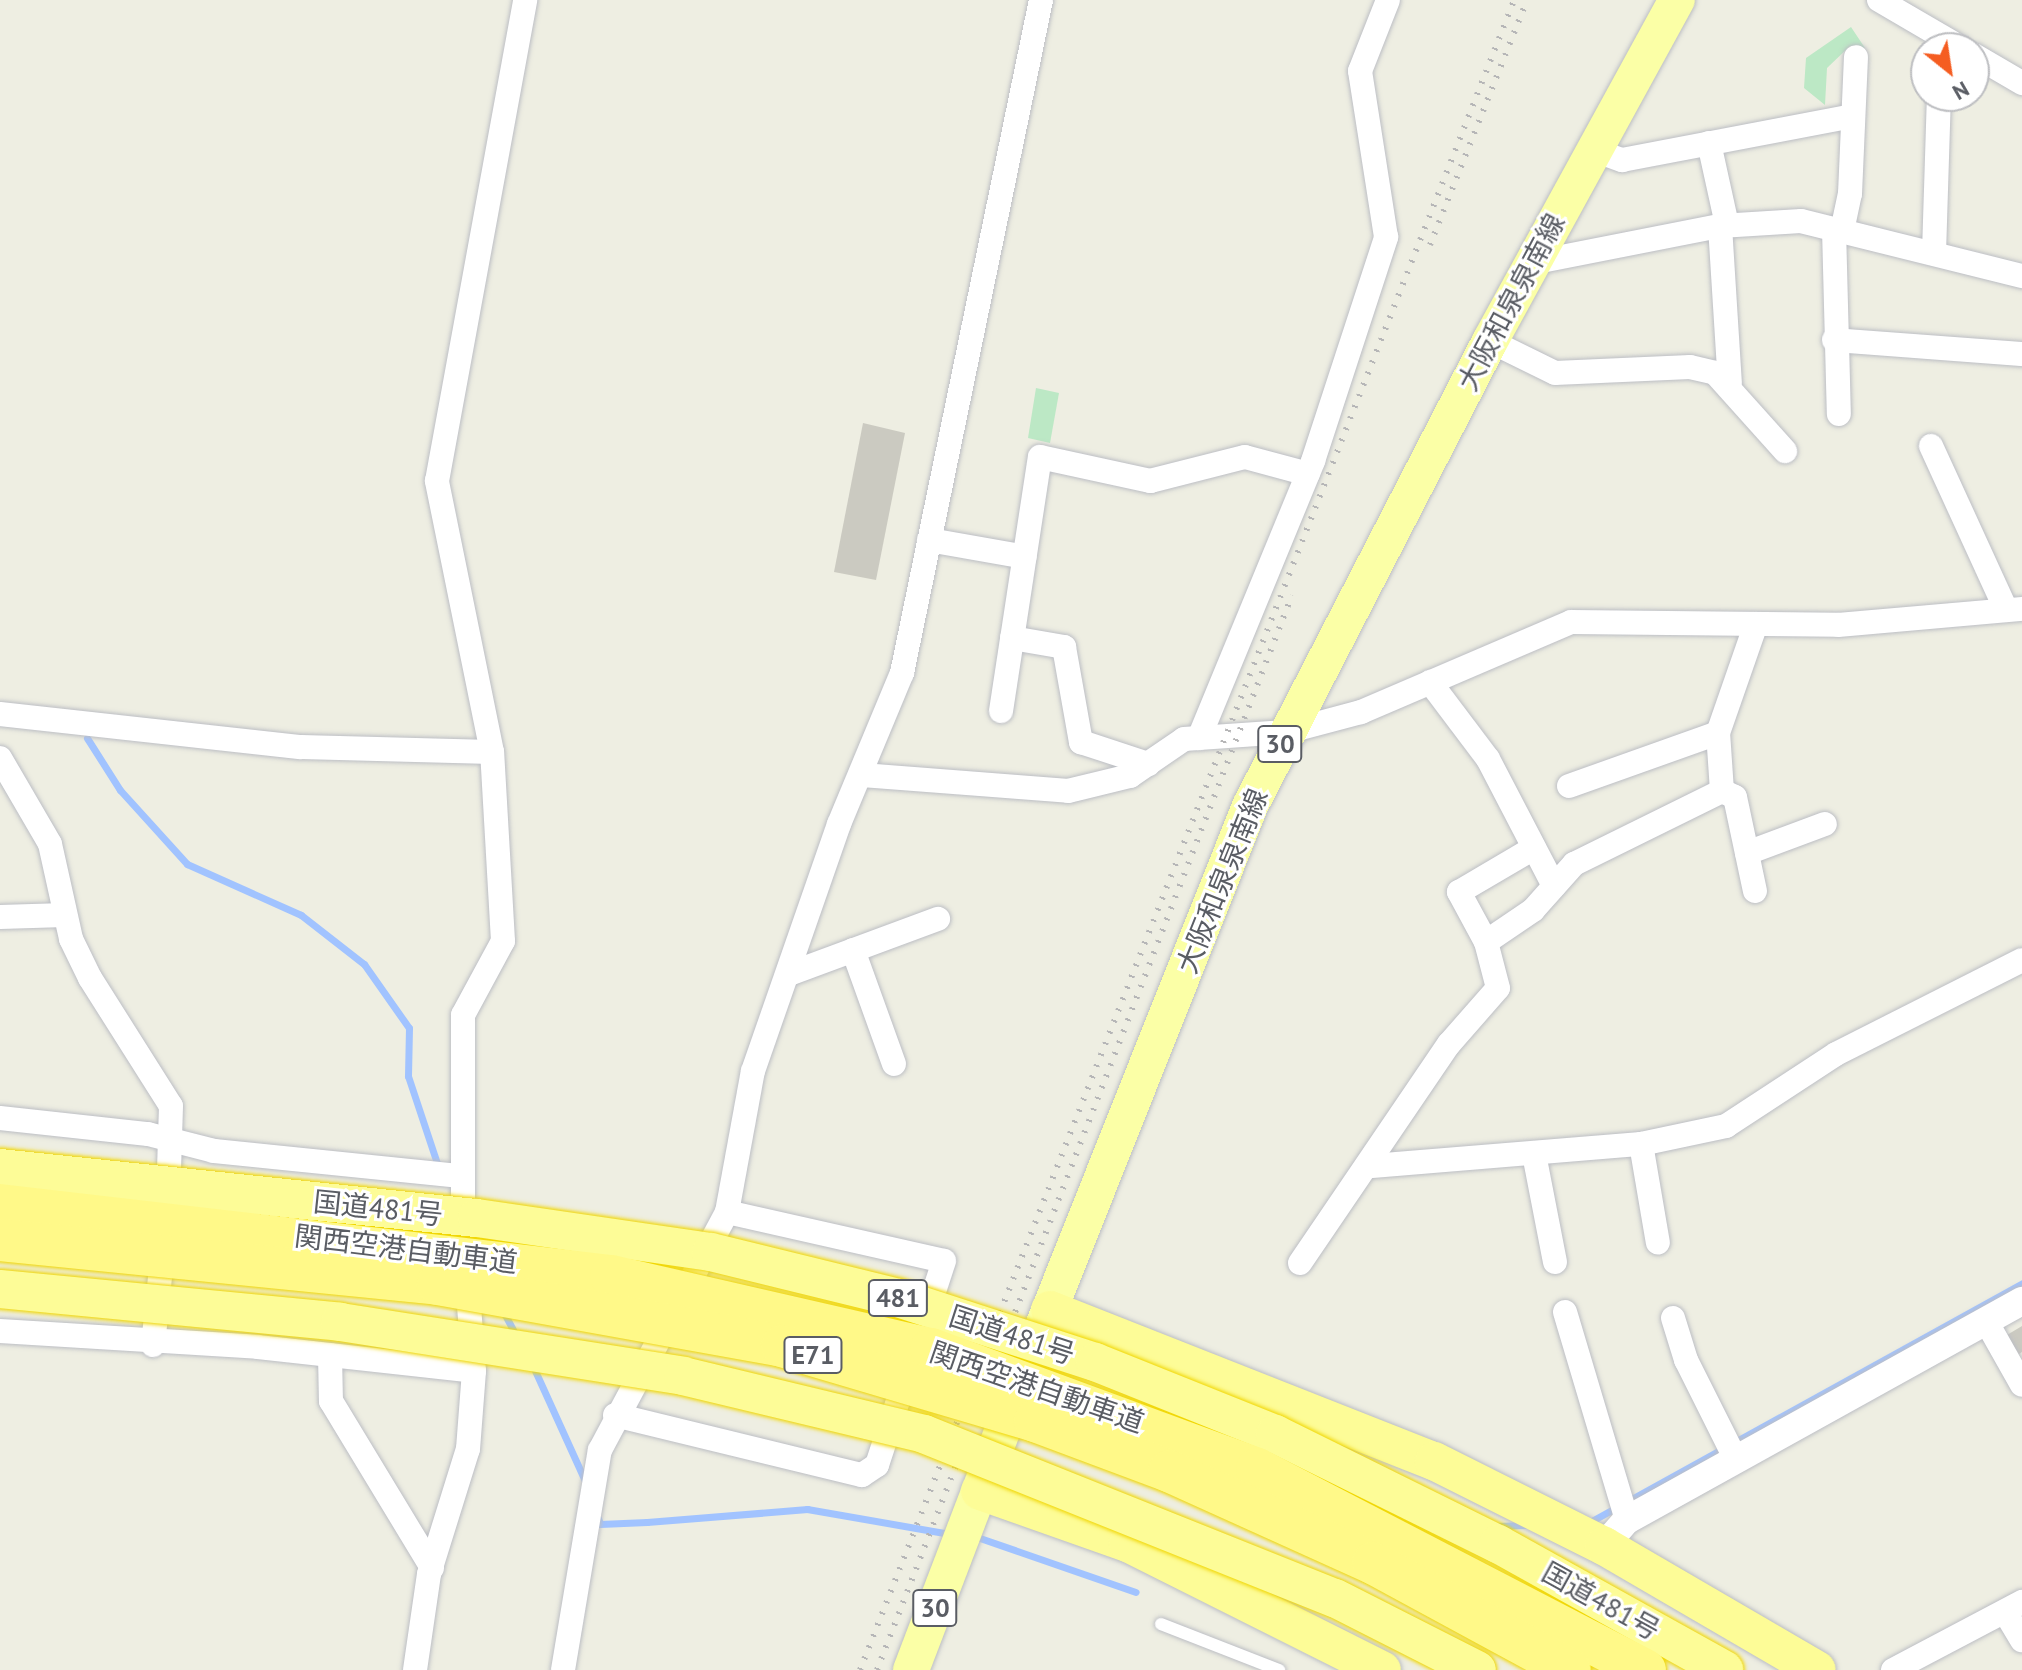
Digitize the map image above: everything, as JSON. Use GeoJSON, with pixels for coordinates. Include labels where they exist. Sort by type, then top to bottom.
{"type":"FeatureCollection","features":[{"type":"Feature","properties":{"kind":"highway","name":"国道481号"},"geometry":{"type":"LineString","coordinates":[[0,1168],[477,1218],[711,1252],[898,1298],[1095,1362],[1275,1434],[1498,1544],[1724,1670]]}},
{"type":"Feature","properties":{"kind":"highway","name":"関西空港自動車道"},"geometry":{"type":"LineString","coordinates":[[0,1205],[611,1276],[931,1349],[1257,1469],[1645,1670]]}},
{"type":"Feature","properties":{"kind":"highway","name":"関西空港自動車道"},"geometry":{"type":"LineString","coordinates":[[0,1240],[438,1284],[782,1346],[1009,1412],[1169,1471],[1359,1556],[1570,1670]]}},
{"type":"Feature","properties":{"kind":"highway"},"geometry":{"type":"LineString","coordinates":[[0,1289],[340,1322],[683,1376],[924,1434],[1335,1598],[1477,1670]]}},
{"type":"Feature","properties":{"kind":"highway"},"geometry":{"type":"LineString","coordinates":[[1050,1310],[1616,1533],[1817,1670]]}},
{"type":"Feature","properties":{"kind":"highway"},"geometry":{"type":"LineString","coordinates":[[980,1491],[1128,1543],[1382,1670]]}},
{"type":"Feature","properties":{"kind":"main road","name":"大阪和泉泉南線"},"geometry":{"type":"LineString","coordinates":[[911,1670],[1050,1310],[1286,732],[1531,263],[1677,0]]}},
{"type":"Feature","properties":{"kind":"street"},"geometry":{"type":"LineString","coordinates":[[415,1670],[432,1568],[468,1449],[474,1371],[459,1176],[468,1148],[463,1015],[503,941],[492,752],[437,481],[525,0]]}},
{"type":"Feature","properties":{"kind":"street"},"geometry":{"type":"LineString","coordinates":[[563,1670],[600,1450],[615,1415],[727,1212],[753,1071],[902,673],[1041,0]]}},
{"type":"Feature","properties":{"kind":"street"},"geometry":{"type":"LineString","coordinates":[[1199,738],[1308,474],[1386,237],[1360,71],[1388,0]]}},
{"type":"Feature","properties":{"kind":"street"},"geometry":{"type":"LineString","coordinates":[[1879,0],[1934,32]]}},
{"type":"Feature","properties":{"kind":"street"},"geometry":{"type":"LineString","coordinates":[[1839,414],[1834,340],[1838,230],[1853,116],[1856,57]]}},
{"type":"Feature","properties":{"kind":"street"},"geometry":{"type":"LineString","coordinates":[[1990,64],[2022,83]]}},
{"type":"Feature","properties":{"kind":"street"},"geometry":{"type":"LineString","coordinates":[[1934,253],[1938,112]]}},
{"type":"Feature","properties":{"kind":"street"},"geometry":{"type":"LineString","coordinates":[[1594,150],[1622,160],[1853,116]]}},
{"type":"Feature","properties":{"kind":"street"},"geometry":{"type":"LineString","coordinates":[[1709,143],[1724,225],[1730,383]]}},
{"type":"Feature","properties":{"kind":"street"},"geometry":{"type":"LineString","coordinates":[[1531,263],[1724,225],[1801,221],[2022,276]]}},
{"type":"Feature","properties":{"kind":"street"},"geometry":{"type":"LineString","coordinates":[[1834,340],[2022,354]]}},
{"type":"Feature","properties":{"kind":"street"},"geometry":{"type":"LineString","coordinates":[[1490,341],[1555,373],[1690,367],[1730,383],[1785,451]]}},
{"type":"Feature","properties":{"kind":"street"},"geometry":{"type":"LineString","coordinates":[[862,775],[1068,791],[1148,764],[1184,739],[1286,732],[1430,682],[1571,622],[1756,624],[2014,609],[1931,446]]}},
{"type":"Feature","properties":{"kind":"street"},"geometry":{"type":"LineString","coordinates":[[1001,711],[1040,457],[1150,481],[1245,457],[1308,474]]}},
{"type":"Feature","properties":{"kind":"street"},"geometry":{"type":"LineString","coordinates":[[929,540],[1025,557]]}},
{"type":"Feature","properties":{"kind":"street"},"geometry":{"type":"LineString","coordinates":[[1722,791],[1718,733],[1756,624]]}},
{"type":"Feature","properties":{"kind":"street"},"geometry":{"type":"LineString","coordinates":[[1012,638],[1064,647],[1081,742],[1148,764]]}},
{"type":"Feature","properties":{"kind":"street"},"geometry":{"type":"LineString","coordinates":[[1430,682],[1488,759],[1554,886]]}},
{"type":"Feature","properties":{"kind":"street"},"geometry":{"type":"LineString","coordinates":[[0,714],[301,747],[492,752]]}},
{"type":"Feature","properties":{"kind":"street"},"geometry":{"type":"LineString","coordinates":[[1569,786],[1718,733]]}},
{"type":"Feature","properties":{"kind":"street"},"geometry":{"type":"LineString","coordinates":[[0,758],[50,844],[65,915],[90,978],[160,1082],[174,1141],[153,1345]]}},
{"type":"Feature","properties":{"kind":"street"},"geometry":{"type":"LineString","coordinates":[[1722,791],[1735,797],[1755,891]]}},
{"type":"Feature","properties":{"kind":"street"},"geometry":{"type":"LineString","coordinates":[[1486,942],[1554,886],[1574,864],[1722,791]]}},
{"type":"Feature","properties":{"kind":"street"},"geometry":{"type":"LineString","coordinates":[[1747,853],[1825,824]]}},
{"type":"Feature","properties":{"kind":"street"},"geometry":{"type":"LineString","coordinates":[[1300,1263],[1372,1166],[1449,1044],[1498,988],[1486,942],[1459,892],[1534,848]]}},
{"type":"Feature","properties":{"kind":"street"},"geometry":{"type":"LineString","coordinates":[[0,917],[65,915]]}},
{"type":"Feature","properties":{"kind":"street"},"geometry":{"type":"LineString","coordinates":[[789,974],[938,919]]}},
{"type":"Feature","properties":{"kind":"street"},"geometry":{"type":"LineString","coordinates":[[853,950],[894,1064]]}},
{"type":"Feature","properties":{"kind":"street"},"geometry":{"type":"LineString","coordinates":[[1372,1166],[1641,1144],[1726,1126],[1836,1054],[2022,960]]}},
{"type":"Feature","properties":{"kind":"street"},"geometry":{"type":"LineString","coordinates":[[0,1118],[459,1176]]}},
{"type":"Feature","properties":{"kind":"street"},"geometry":{"type":"LineString","coordinates":[[1641,1144],[1658,1243]]}},
{"type":"Feature","properties":{"kind":"street"},"geometry":{"type":"LineString","coordinates":[[1534,1154],[1555,1262]]}},
{"type":"Feature","properties":{"kind":"street"},"geometry":{"type":"LineString","coordinates":[[615,1415],[862,1475],[877,1465],[944,1261],[727,1212]]}},
{"type":"Feature","properties":{"kind":"street"},"geometry":{"type":"LineString","coordinates":[[1565,1312],[1616,1533],[1735,1458],[2022,1301]]}},
{"type":"Feature","properties":{"kind":"street"},"geometry":{"type":"LineString","coordinates":[[1673,1318],[1735,1458]]}},
{"type":"Feature","properties":{"kind":"street"},"geometry":{"type":"LineString","coordinates":[[1986,1321],[2022,1385]]}},
{"type":"Feature","properties":{"kind":"street"},"geometry":{"type":"LineString","coordinates":[[0,1331],[153,1345],[330,1355],[474,1371]]}},
{"type":"Feature","properties":{"kind":"street"},"geometry":{"type":"LineString","coordinates":[[330,1355],[331,1401],[432,1568]]}},
{"type":"Feature","properties":{"kind":"street"},"geometry":{"type":"LineString","coordinates":[[1893,1670],[2014,1607],[2022,1640]]}},
{"type":"Feature","properties":{"kind":"lane"},"geometry":{"type":"LineString","coordinates":[[1161,1624],[1279,1670]]}},
{"type":"Feature","properties":{"kind":"green space"},"geometry":{"type":"Polygon","coordinates":[[[1851,27],[1865,48],[1850,46],[1827,68],[1825,105],[1804,88],[1806,58],[1851,27]]]}},
{"type":"Feature","properties":{"kind":"green space"},"geometry":{"type":"Polygon","coordinates":[[[1036,388],[1059,393],[1050,443],[1028,438],[1036,388]]]}},
{"type":"Feature","properties":{"kind":"building"},"geometry":{"type":"Polygon","coordinates":[[[863,423],[905,433],[876,580],[834,572],[863,423]]]}},
{"type":"Feature","properties":{"kind":"building"},"geometry":{"type":"Polygon","coordinates":[[[2022,1326],[2022,1352],[2019,1354],[2007,1335],[2022,1326]]]}},
{"type":"Feature","properties":{"kind":"waterway"},"geometry":{"type":"LineString","coordinates":[[87,738],[120,790],[187,864],[301,915],[364,964],[409,1028],[408,1076],[439,1169]]}},
{"type":"Feature","properties":{"kind":"waterway"},"geometry":{"type":"LineString","coordinates":[[1588,1523],[2022,1283]]}},
{"type":"Feature","properties":{"kind":"waterway"},"geometry":{"type":"LineString","coordinates":[[503,1311],[518,1339]]}},
{"type":"Feature","properties":{"kind":"waterway"},"geometry":{"type":"LineString","coordinates":[[532,1364],[586,1483]]}},
{"type":"Feature","properties":{"kind":"waterway"},"geometry":{"type":"LineString","coordinates":[[598,1518],[600,1524],[647,1522],[807,1509],[950,1534]]}},
{"type":"Feature","properties":{"kind":"waterway"},"geometry":{"type":"LineString","coordinates":[[1496,1526],[1527,1525]]}},
{"type":"Feature","properties":{"kind":"waterway"},"geometry":{"type":"LineString","coordinates":[[974,1536],[1136,1592]]}},
{"type":"Feature","properties":{"kind":"railway"},"geometry":{"type":"LineString","coordinates":[[860,1670],[1514,0]]}},
{"type":"Feature","properties":{"kind":"railway"},"geometry":{"type":"LineString","coordinates":[[1430,245],[1527,0]]}},
{"type":"Feature","properties":{"kind":"railway"},"geometry":{"type":"LineString","coordinates":[[877,1670],[1292,595]]}}]}
